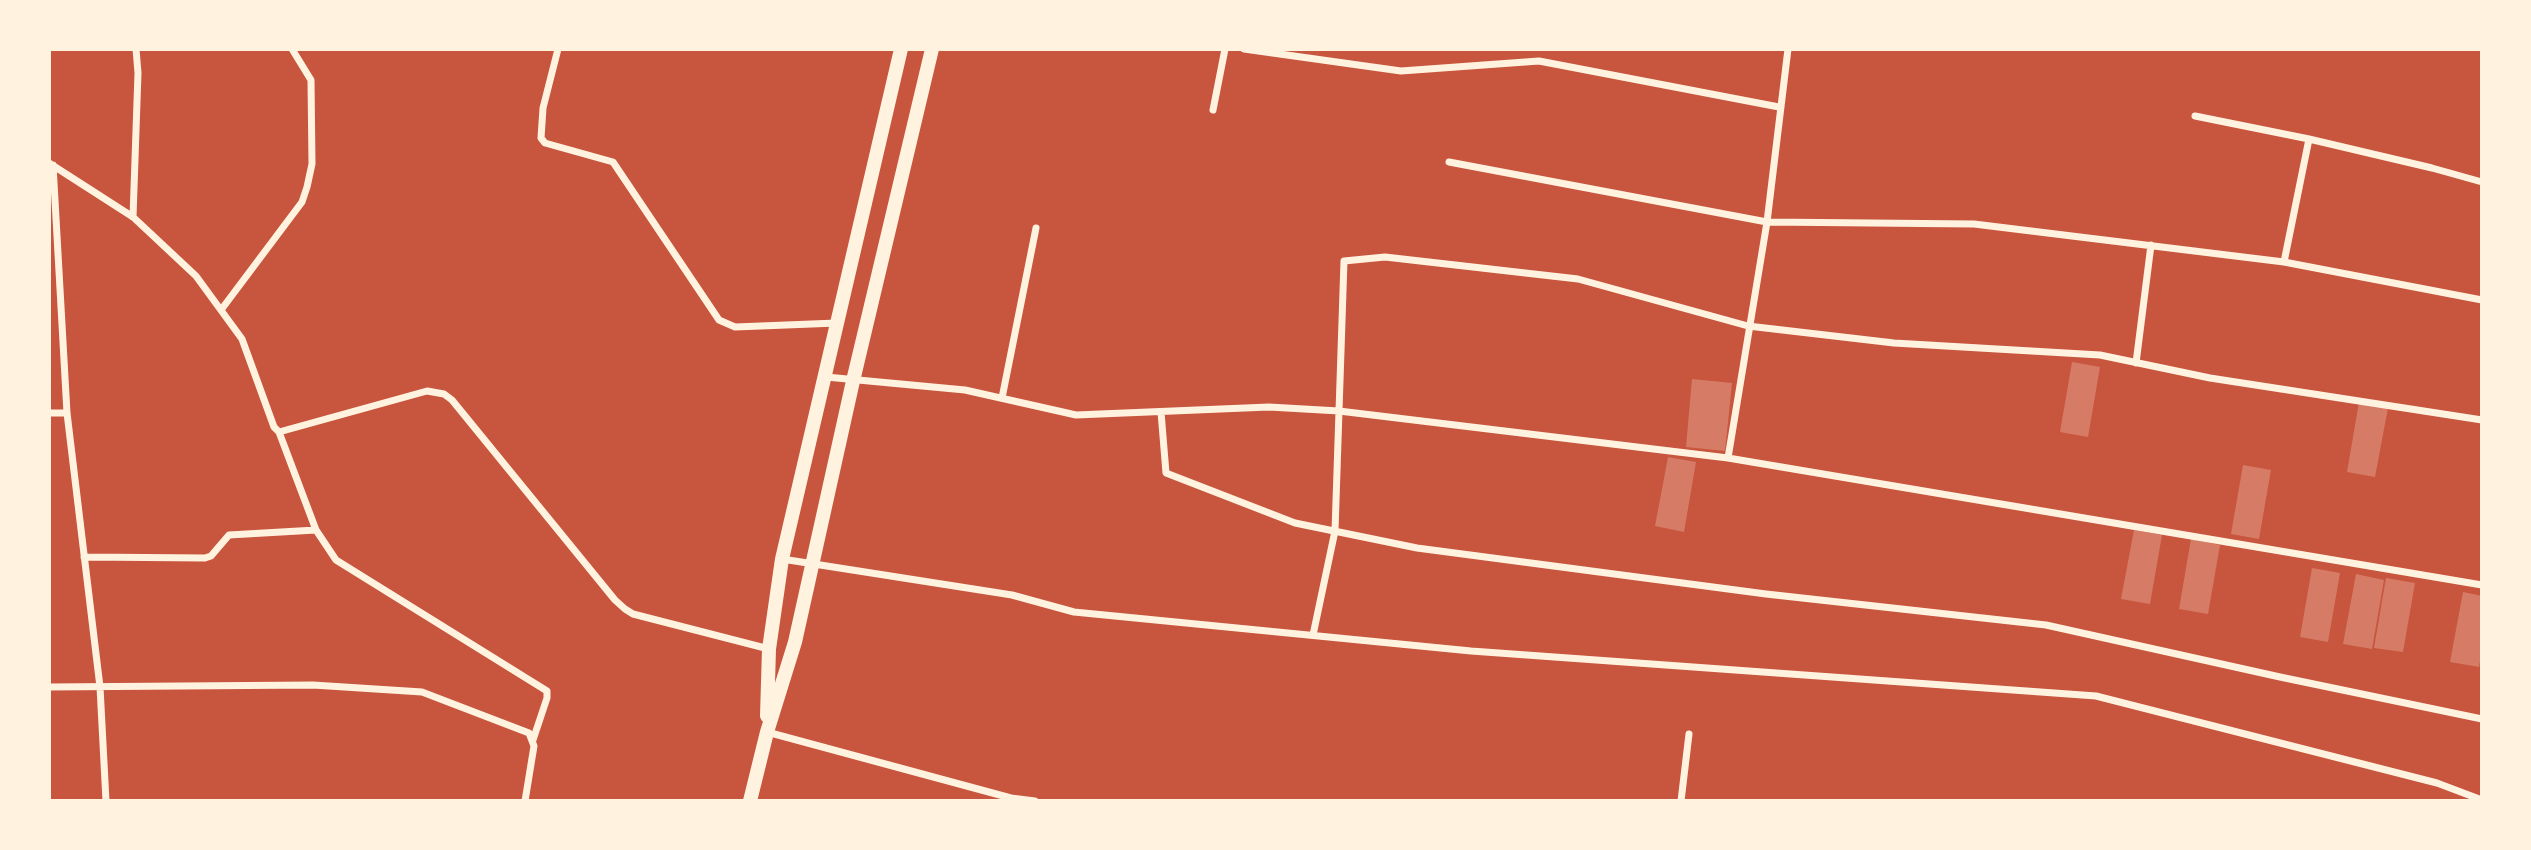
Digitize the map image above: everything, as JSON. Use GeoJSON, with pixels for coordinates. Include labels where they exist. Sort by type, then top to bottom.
{"type":"FeatureCollection","features":[{"type":"Feature","properties":{"kind":"main road"},"geometry":{"type":"LineString","coordinates":[[767,732],[769,649],[782,559],[901,49]]}},
{"type":"Feature","properties":{"kind":"main road"},"geometry":{"type":"LineString","coordinates":[[750,801],[767,732],[796,642],[853,381],[932,49]]}},
{"type":"Feature","properties":{"kind":"street"},"geometry":{"type":"LineString","coordinates":[[133,217],[138,73],[136,49]]}},
{"type":"Feature","properties":{"kind":"street"},"geometry":{"type":"LineString","coordinates":[[221,310],[302,202],[307,187],[312,164],[311,79],[292,49]]}},
{"type":"Feature","properties":{"kind":"street"},"geometry":{"type":"LineString","coordinates":[[558,49],[543,108],[541,138],[545,143],[613,162],[719,320],[735,327],[838,323]]}},
{"type":"Feature","properties":{"kind":"street"},"geometry":{"type":"LineString","coordinates":[[1213,110],[1225,49]]}},
{"type":"Feature","properties":{"kind":"street"},"geometry":{"type":"LineString","coordinates":[[1244,49],[1401,71],[1539,61],[1779,107]]}},
{"type":"Feature","properties":{"kind":"street"},"geometry":{"type":"LineString","coordinates":[[1728,458],[1767,222],[1788,49]]}},
{"type":"Feature","properties":{"kind":"street"},"geometry":{"type":"LineString","coordinates":[[2195,116],[2309,139],[2482,182]]}},
{"type":"Feature","properties":{"kind":"street"},"geometry":{"type":"LineString","coordinates":[[2284,262],[2309,139]]}},
{"type":"Feature","properties":{"kind":"street"},"geometry":{"type":"LineString","coordinates":[[1448,162],[1767,222],[1974,224],[2284,262],[2482,300]]}},
{"type":"Feature","properties":{"kind":"street"},"geometry":{"type":"LineString","coordinates":[[51,164],[133,217],[196,276],[242,339],[316,530],[336,560],[487,656],[545,689],[547,698],[533,740],[525,801]]}},
{"type":"Feature","properties":{"kind":"street"},"geometry":{"type":"LineString","coordinates":[[51,164],[68,413],[100,687],[106,801]]}},
{"type":"Feature","properties":{"kind":"street"},"geometry":{"type":"LineString","coordinates":[[1002,398],[1036,228]]}},
{"type":"Feature","properties":{"kind":"street"},"geometry":{"type":"LineString","coordinates":[[2136,363],[2151,246]]}},
{"type":"Feature","properties":{"kind":"street"},"geometry":{"type":"LineString","coordinates":[[1313,635],[1335,531],[1344,261],[1385,257],[1578,279],[1748,326],[1894,343],[2100,355],[2222,380],[2482,420]]}},
{"type":"Feature","properties":{"kind":"street"},"geometry":{"type":"LineString","coordinates":[[825,377],[965,390],[1076,415],[1269,407],[1339,411],[1728,458],[2482,585]]}},
{"type":"Feature","properties":{"kind":"street"},"geometry":{"type":"LineString","coordinates":[[279,432],[428,391],[444,394],[452,400],[625,609],[634,614],[769,649]]}},
{"type":"Feature","properties":{"kind":"street"},"geometry":{"type":"LineString","coordinates":[[1161,412],[1166,473],[1295,523],[1417,548],[1766,594],[2046,625],[2482,719]]}},
{"type":"Feature","properties":{"kind":"street"},"geometry":{"type":"LineString","coordinates":[[49,413],[68,413]]}},
{"type":"Feature","properties":{"kind":"street"},"geometry":{"type":"LineString","coordinates":[[84,557],[205,558],[211,556],[229,535],[316,530]]}},
{"type":"Feature","properties":{"kind":"street"},"geometry":{"type":"LineString","coordinates":[[782,559],[1012,595],[1074,612],[1471,651],[2096,696],[2437,783],[2482,800]]}},
{"type":"Feature","properties":{"kind":"street"},"geometry":{"type":"LineString","coordinates":[[49,687],[313,685],[414,691],[429,694],[525,730],[533,740]]}},
{"type":"Feature","properties":{"kind":"street"},"geometry":{"type":"LineString","coordinates":[[767,732],[1011,798],[1035,801]]}},
{"type":"Feature","properties":{"kind":"street"},"geometry":{"type":"LineString","coordinates":[[1681,801],[1689,734]]}},
{"type":"Feature","properties":{"kind":"building"},"geometry":{"type":"Polygon","coordinates":[[[2072,362],[2100,367],[2088,437],[2060,432],[2072,362]]]}},
{"type":"Feature","properties":{"kind":"building"},"geometry":{"type":"Polygon","coordinates":[[[1692,379],[1732,383],[1725,451],[1686,447],[1692,379]]]}},
{"type":"Feature","properties":{"kind":"building"},"geometry":{"type":"Polygon","coordinates":[[[2359,402],[2388,408],[2375,477],[2347,472],[2359,402]]]}},
{"type":"Feature","properties":{"kind":"building"},"geometry":{"type":"Polygon","coordinates":[[[1668,457],[1696,462],[1684,532],[1655,526],[1668,457]]]}},
{"type":"Feature","properties":{"kind":"building"},"geometry":{"type":"Polygon","coordinates":[[[2243,465],[2271,470],[2259,539],[2231,534],[2243,465]]]}},
{"type":"Feature","properties":{"kind":"building"},"geometry":{"type":"Polygon","coordinates":[[[2134,530],[2162,535],[2150,604],[2121,599],[2134,530]]]}},
{"type":"Feature","properties":{"kind":"building"},"geometry":{"type":"Polygon","coordinates":[[[2191,539],[2220,545],[2208,614],[2179,609],[2191,539]]]}},
{"type":"Feature","properties":{"kind":"building"},"geometry":{"type":"Polygon","coordinates":[[[2312,568],[2340,573],[2328,642],[2300,637],[2312,568]]]}},
{"type":"Feature","properties":{"kind":"building"},"geometry":{"type":"Polygon","coordinates":[[[2356,574],[2384,580],[2372,649],[2343,644],[2356,574]]]}},
{"type":"Feature","properties":{"kind":"building"},"geometry":{"type":"Polygon","coordinates":[[[2386,578],[2415,583],[2403,652],[2374,648],[2386,578]]]}},
{"type":"Feature","properties":{"kind":"building"},"geometry":{"type":"Polygon","coordinates":[[[2463,592],[2482,596],[2482,650],[2479,667],[2450,662],[2463,592]]]}}]}
